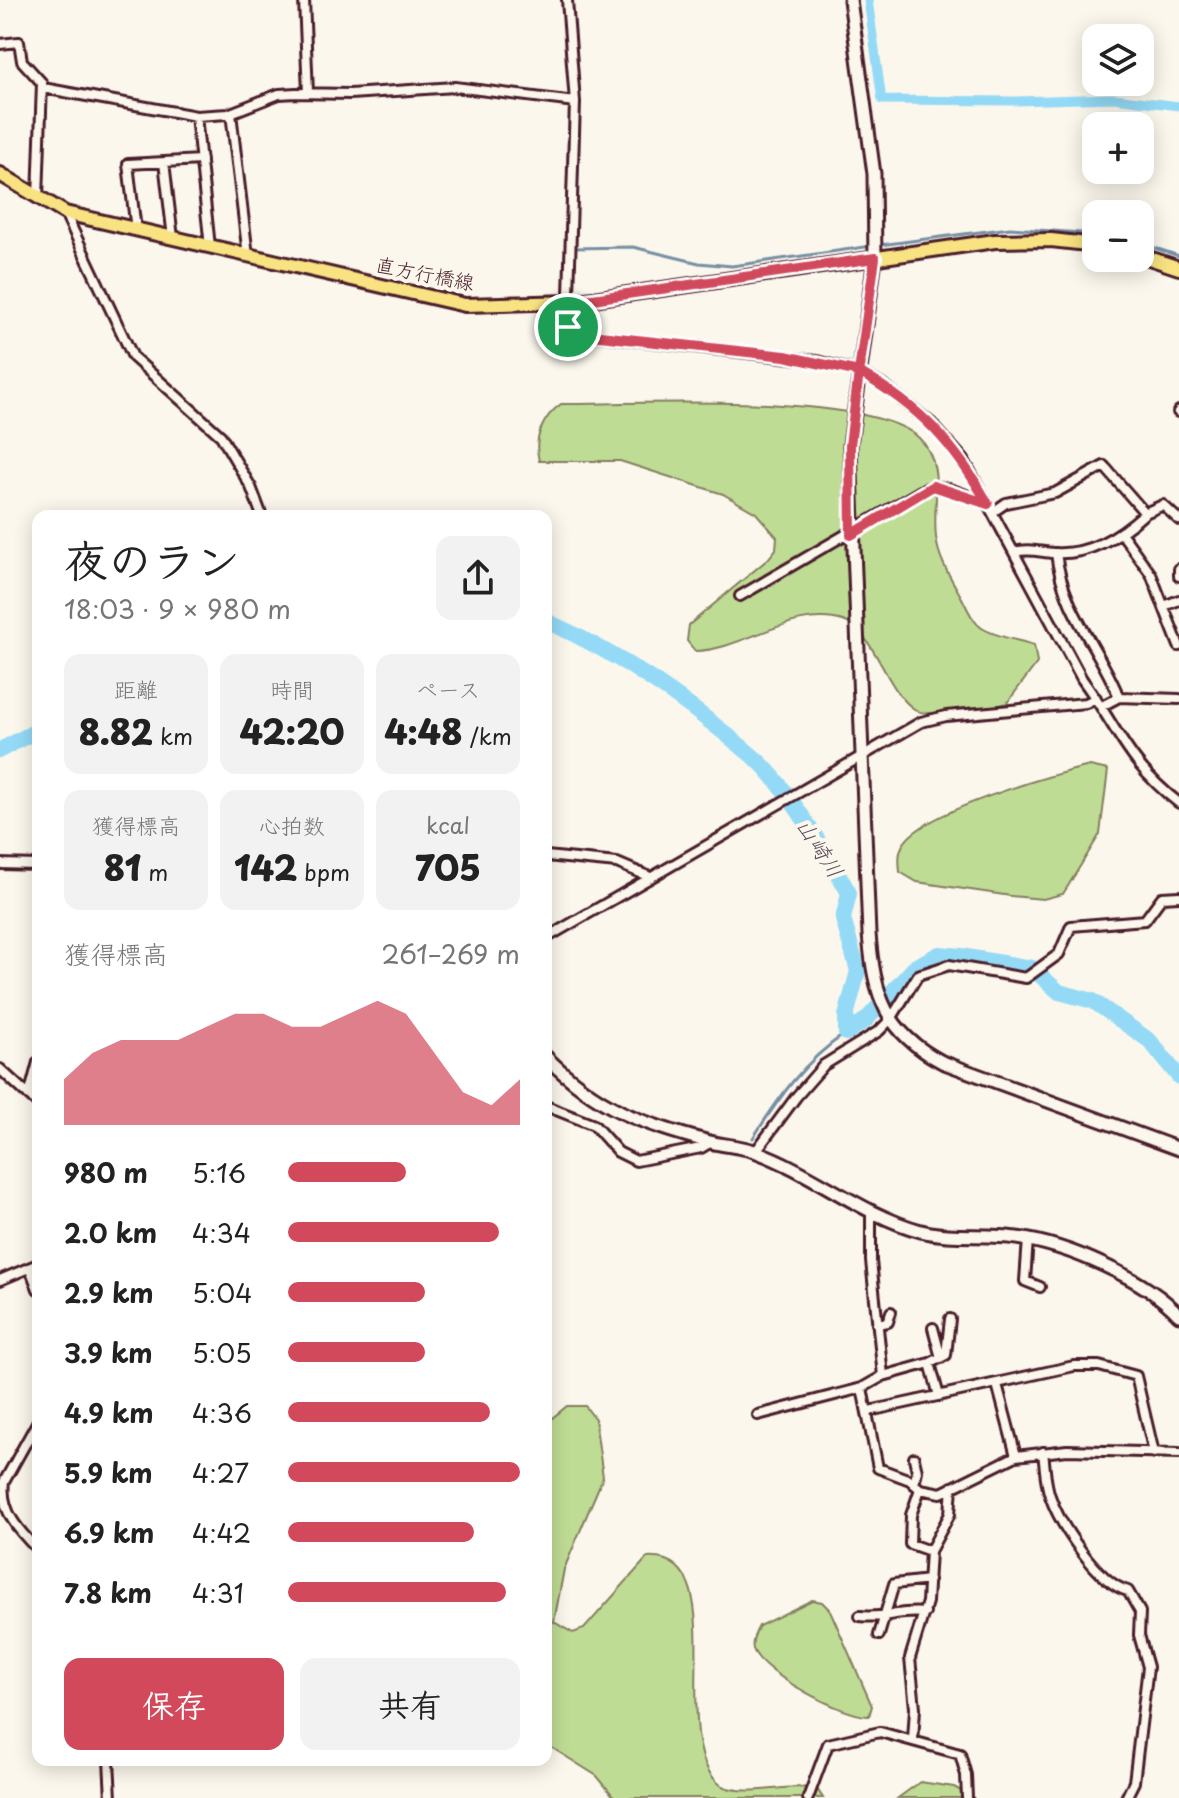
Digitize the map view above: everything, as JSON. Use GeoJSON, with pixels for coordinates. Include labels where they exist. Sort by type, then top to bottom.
{"type":"FeatureCollection","features":[{"type":"Feature","properties":{"kind":"main road","name":"直方行橋線"},"geometry":{"type":"LineString","coordinates":[[0,174],[65,213],[465,305],[572,302],[995,241],[1051,240],[1082,243]]}},
{"type":"Feature","properties":{"kind":"main road"},"geometry":{"type":"LineString","coordinates":[[1154,260],[1179,268]]}},
{"type":"Feature","properties":{"kind":"street"},"geometry":{"type":"LineString","coordinates":[[304,0],[308,93]]}},
{"type":"Feature","properties":{"kind":"street"},"geometry":{"type":"LineString","coordinates":[[567,0],[575,102],[572,302],[568,327],[572,333],[785,356],[859,372],[931,423],[964,460],[1082,679],[1099,702],[1122,745],[1151,781],[1179,803]]}},
{"type":"Feature","properties":{"kind":"street"},"geometry":{"type":"LineString","coordinates":[[850,0],[874,174],[875,258],[850,445],[851,535],[873,975],[889,1017],[908,1039],[942,1062],[1179,1149]]}},
{"type":"Feature","properties":{"kind":"street"},"geometry":{"type":"LineString","coordinates":[[0,44],[19,42],[22,61],[43,88],[38,199]]}},
{"type":"Feature","properties":{"kind":"street"},"geometry":{"type":"LineString","coordinates":[[43,88],[196,116],[231,113],[279,94],[350,94],[455,87],[575,102]]}},
{"type":"Feature","properties":{"kind":"street"},"geometry":{"type":"LineString","coordinates":[[231,113],[248,256]]}},
{"type":"Feature","properties":{"kind":"street"},"geometry":{"type":"LineString","coordinates":[[196,116],[210,247]]}},
{"type":"Feature","properties":{"kind":"street"},"geometry":{"type":"LineString","coordinates":[[136,230],[128,164],[201,160]]}},
{"type":"Feature","properties":{"kind":"street"},"geometry":{"type":"LineString","coordinates":[[164,162],[173,238]]}},
{"type":"Feature","properties":{"kind":"street"},"geometry":{"type":"LineString","coordinates":[[65,213],[133,357],[221,436],[251,487],[260,510]]}},
{"type":"Feature","properties":{"kind":"street"},"geometry":{"type":"LineString","coordinates":[[740,596],[933,486],[991,508],[1055,493],[1104,466],[1145,513]]}},
{"type":"Feature","properties":{"kind":"street"},"geometry":{"type":"LineString","coordinates":[[1015,552],[1056,553],[1097,545],[1122,534],[1145,513],[1163,505],[1179,520]]}},
{"type":"Feature","properties":{"kind":"street"},"geometry":{"type":"LineString","coordinates":[[1122,534],[1151,574],[1164,606],[1165,619],[1179,646]]}},
{"type":"Feature","properties":{"kind":"street"},"geometry":{"type":"LineString","coordinates":[[1056,553],[1069,607],[1104,665],[1119,697]]}},
{"type":"Feature","properties":{"kind":"street"},"geometry":{"type":"LineString","coordinates":[[1179,569],[1179,576]]}},
{"type":"Feature","properties":{"kind":"street"},"geometry":{"type":"LineString","coordinates":[[1164,606],[1179,600]]}},
{"type":"Feature","properties":{"kind":"street"},"geometry":{"type":"LineString","coordinates":[[552,934],[861,755],[932,718],[1099,702],[1119,697],[1179,699]]}},
{"type":"Feature","properties":{"kind":"street"},"geometry":{"type":"LineString","coordinates":[[552,857],[617,863],[650,877]]}},
{"type":"Feature","properties":{"kind":"street"},"geometry":{"type":"LineString","coordinates":[[0,864],[32,865]]}},
{"type":"Feature","properties":{"kind":"street"},"geometry":{"type":"LineString","coordinates":[[756,1151],[824,1065],[879,1031],[913,981],[928,969],[949,965],[978,967],[1021,979],[1038,970],[1064,948],[1071,926],[1145,920],[1162,897],[1179,896]]}},
{"type":"Feature","properties":{"kind":"street"},"geometry":{"type":"LineString","coordinates":[[552,1062],[599,1103],[631,1118],[711,1142],[756,1151],[871,1210],[924,1232],[1028,1239],[1067,1250],[1163,1299],[1179,1315]]}},
{"type":"Feature","properties":{"kind":"street"},"geometry":{"type":"LineString","coordinates":[[0,1069],[32,1099]]}},
{"type":"Feature","properties":{"kind":"street"},"geometry":{"type":"LineString","coordinates":[[29,1096],[32,1085]]}},
{"type":"Feature","properties":{"kind":"street"},"geometry":{"type":"LineString","coordinates":[[552,1108],[594,1125],[618,1152],[636,1161],[701,1148],[711,1142]]}},
{"type":"Feature","properties":{"kind":"street"},"geometry":{"type":"LineString","coordinates":[[871,1210],[869,1233],[883,1376]]}},
{"type":"Feature","properties":{"kind":"street"},"geometry":{"type":"LineString","coordinates":[[1028,1239],[1025,1281],[1040,1287]]}},
{"type":"Feature","properties":{"kind":"street"},"geometry":{"type":"LineString","coordinates":[[0,1280],[32,1267]]}},
{"type":"Feature","properties":{"kind":"street"},"geometry":{"type":"LineString","coordinates":[[877,1324],[888,1322],[891,1312]]}},
{"type":"Feature","properties":{"kind":"street"},"geometry":{"type":"LineString","coordinates":[[758,1415],[862,1388],[883,1376],[941,1358],[946,1355],[950,1319]]}},
{"type":"Feature","properties":{"kind":"street"},"geometry":{"type":"LineString","coordinates":[[933,1328],[941,1358]]}},
{"type":"Feature","properties":{"kind":"street"},"geometry":{"type":"LineString","coordinates":[[930,1363],[939,1396]]}},
{"type":"Feature","properties":{"kind":"street"},"geometry":{"type":"LineString","coordinates":[[869,1411],[1086,1365],[1136,1376],[1154,1453]]}},
{"type":"Feature","properties":{"kind":"street"},"geometry":{"type":"LineString","coordinates":[[997,1384],[1016,1456]]}},
{"type":"Feature","properties":{"kind":"street"},"geometry":{"type":"LineString","coordinates":[[862,1388],[869,1411],[871,1450],[878,1468],[930,1494],[952,1487],[1016,1456],[1043,1452],[1179,1453]]}},
{"type":"Feature","properties":{"kind":"street"},"geometry":{"type":"LineString","coordinates":[[32,1432],[4,1482],[2,1492],[10,1517],[32,1543]]}},
{"type":"Feature","properties":{"kind":"street"},"geometry":{"type":"LineString","coordinates":[[1043,1452],[1051,1498],[1071,1532],[1085,1555],[1113,1587],[1134,1596],[1140,1612],[1139,1635],[1148,1667],[1134,1782],[1126,1798]]}},
{"type":"Feature","properties":{"kind":"street"},"geometry":{"type":"LineString","coordinates":[[914,1458],[917,1487],[908,1530],[910,1544],[930,1551]]}},
{"type":"Feature","properties":{"kind":"street"},"geometry":{"type":"LineString","coordinates":[[913,1740],[915,1708],[910,1658],[925,1613],[930,1551],[950,1514],[952,1487]]}},
{"type":"Feature","properties":{"kind":"street"},"geometry":{"type":"LineString","coordinates":[[879,1635],[894,1584],[929,1580]]}},
{"type":"Feature","properties":{"kind":"street"},"geometry":{"type":"LineString","coordinates":[[860,1616],[884,1619],[906,1611],[925,1613]]}},
{"type":"Feature","properties":{"kind":"street"},"geometry":{"type":"LineString","coordinates":[[808,1798],[828,1744],[880,1732],[913,1740],[935,1750],[960,1754],[966,1775],[967,1798]]}},
{"type":"Feature","properties":{"kind":"street"},"geometry":{"type":"LineString","coordinates":[[109,1766],[111,1798]]}},
{"type":"Feature","properties":{"kind":"green space"},"geometry":{"type":"Polygon","coordinates":[[[749,403],[853,413],[893,423],[919,438],[932,460],[936,485],[937,545],[970,614],[988,631],[1034,645],[1037,663],[1007,703],[927,713],[916,710],[906,702],[864,637],[843,621],[806,619],[731,644],[695,651],[687,641],[689,625],[768,559],[776,549],[777,537],[756,513],[723,494],[620,461],[539,461],[537,444],[541,429],[549,415],[561,404],[749,403]]]}},
{"type":"Feature","properties":{"kind":"green space"},"geometry":{"type":"Polygon","coordinates":[[[1090,766],[1108,770],[1100,834],[1063,894],[1043,899],[1011,896],[917,882],[900,872],[899,860],[904,843],[936,819],[990,796],[1090,766]]]}},
{"type":"Feature","properties":{"kind":"green space"},"geometry":{"type":"Polygon","coordinates":[[[567,1406],[585,1406],[595,1419],[603,1477],[564,1569],[554,1622],[573,1633],[584,1629],[647,1558],[674,1564],[689,1585],[695,1617],[698,1732],[705,1764],[722,1786],[744,1791],[805,1787],[817,1789],[823,1798],[615,1798],[597,1776],[552,1748],[552,1418],[567,1406]]]}},
{"type":"Feature","properties":{"kind":"green space"},"geometry":{"type":"Polygon","coordinates":[[[812,1600],[822,1602],[830,1610],[872,1706],[869,1716],[842,1709],[805,1692],[771,1670],[753,1649],[759,1626],[812,1600]]]}},
{"type":"Feature","properties":{"kind":"green space"},"geometry":{"type":"Polygon","coordinates":[[[920,1782],[954,1787],[974,1798],[898,1798],[920,1782]]]}},
{"type":"Feature","properties":{"kind":"waterway"},"geometry":{"type":"LineString","coordinates":[[868,0],[882,100],[1114,98],[1179,106]]}},
{"type":"Feature","properties":{"kind":"waterway"},"geometry":{"type":"LineString","coordinates":[[880,245],[1010,228],[1082,233]]}},
{"type":"Feature","properties":{"kind":"waterway"},"geometry":{"type":"LineString","coordinates":[[572,248],[633,247],[699,263],[732,266],[872,246]]}},
{"type":"Feature","properties":{"kind":"waterway"},"geometry":{"type":"LineString","coordinates":[[1154,248],[1179,256]]}},
{"type":"Feature","properties":{"kind":"waterway","name":"山崎川"},"geometry":{"type":"LineString","coordinates":[[552,624],[602,649],[681,700],[767,769],[792,802],[849,893],[843,919],[858,971],[846,1016],[846,1033],[866,1020],[916,966],[939,954],[961,956],[1032,968],[1059,992],[1093,1001],[1150,1041],[1179,1077]]}},
{"type":"Feature","properties":{"kind":"waterway","name":"山崎川"},"geometry":{"type":"LineString","coordinates":[[0,750],[32,733]]}},
{"type":"Feature","properties":{"kind":"waterway"},"geometry":{"type":"LineString","coordinates":[[753,1138],[794,1080],[846,1033]]}},
{"type":"Feature","properties":{"kind":"route"},"geometry":{"type":"LineString","coordinates":[[568,327],[572,302],[875,258],[859,372],[884,386],[931,423],[964,460],[988,504],[950,489],[933,486],[851,535],[850,445],[859,372],[785,356],[572,333],[568,327]]}}]}
